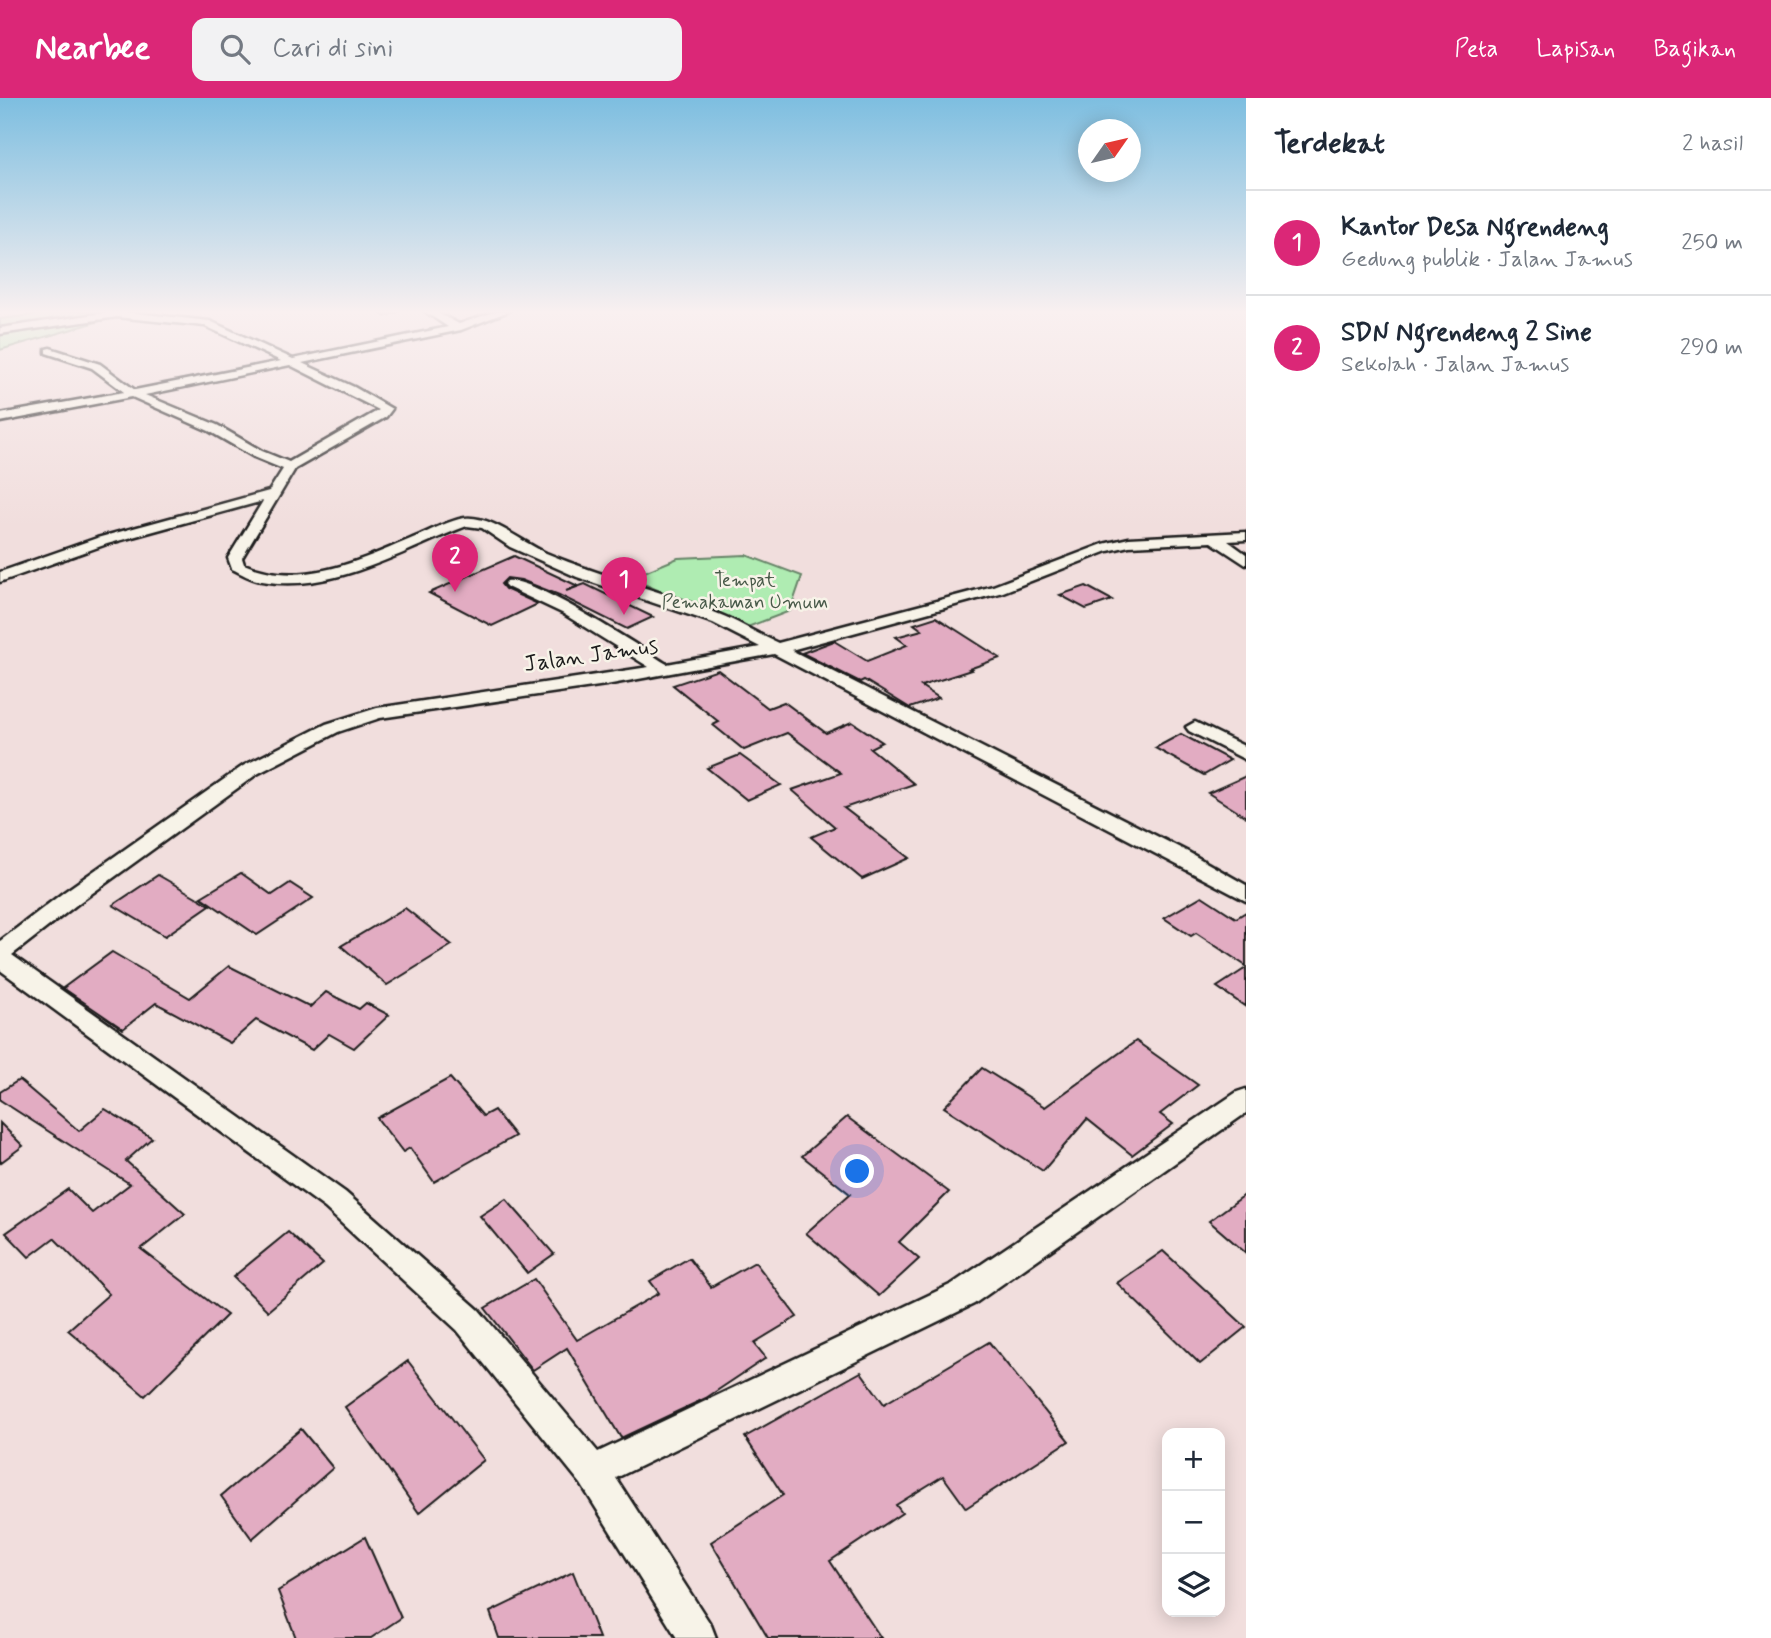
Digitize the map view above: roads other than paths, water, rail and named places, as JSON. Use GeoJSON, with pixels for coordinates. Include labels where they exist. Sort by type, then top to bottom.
{"type":"FeatureCollection","features":[{"type":"Feature","properties":{"kind":"street"},"geometry":{"type":"LineString","coordinates":[[119,383],[134,394],[213,428],[258,454],[289,467]]}},
{"type":"Feature","properties":{"kind":"street"},"geometry":{"type":"LineString","coordinates":[[0,418],[188,383]]}},
{"type":"Feature","properties":{"kind":"street"},"geometry":{"type":"LineString","coordinates":[[336,383],[386,410],[289,467],[235,558],[237,566],[246,573],[275,578],[301,578],[331,573],[352,568],[452,527],[475,521],[486,524],[514,544],[551,561],[719,620],[1181,857],[1246,894]]}},
{"type":"Feature","properties":{"kind":"street"},"geometry":{"type":"LineString","coordinates":[[0,408],[13,416]]}},
{"type":"Feature","properties":{"kind":"street"},"geometry":{"type":"LineString","coordinates":[[0,577],[102,541],[276,493]]}},
{"type":"Feature","properties":{"kind":"street","name":"Jalan Jamus"},"geometry":{"type":"LineString","coordinates":[[0,956],[93,881],[250,770],[332,728],[377,713],[665,670],[775,649],[998,589],[1103,548],[1161,539],[1246,536]]}},
{"type":"Feature","properties":{"kind":"street"},"geometry":{"type":"LineString","coordinates":[[1215,538],[1246,561]]}},
{"type":"Feature","properties":{"kind":"street"},"geometry":{"type":"LineString","coordinates":[[512,584],[568,610],[665,670]]}},
{"type":"Feature","properties":{"kind":"street"},"geometry":{"type":"LineString","coordinates":[[1195,727],[1246,754]]}},
{"type":"Feature","properties":{"kind":"street"},"geometry":{"type":"LineString","coordinates":[[0,956],[335,1200],[468,1320],[593,1472],[698,1638]]}},
{"type":"Feature","properties":{"kind":"street"},"geometry":{"type":"LineString","coordinates":[[593,1472],[963,1294],[1246,1099]]}},
{"type":"Feature","properties":{"kind":"place","name":"SDN Ngrendeng 2 Sine"},"geometry":{"type":"Point","coordinates":[455,592]}},
{"type":"Feature","properties":{"kind":"place","name":"Kantor Desa Ngrendeng"},"geometry":{"type":"Point","coordinates":[624,615]}},
{"type":"Feature","properties":{"kind":"park label","name":"Tempat Pemakaman Umum"},"geometry":{"type":"Point","coordinates":[745,591]}}]}
